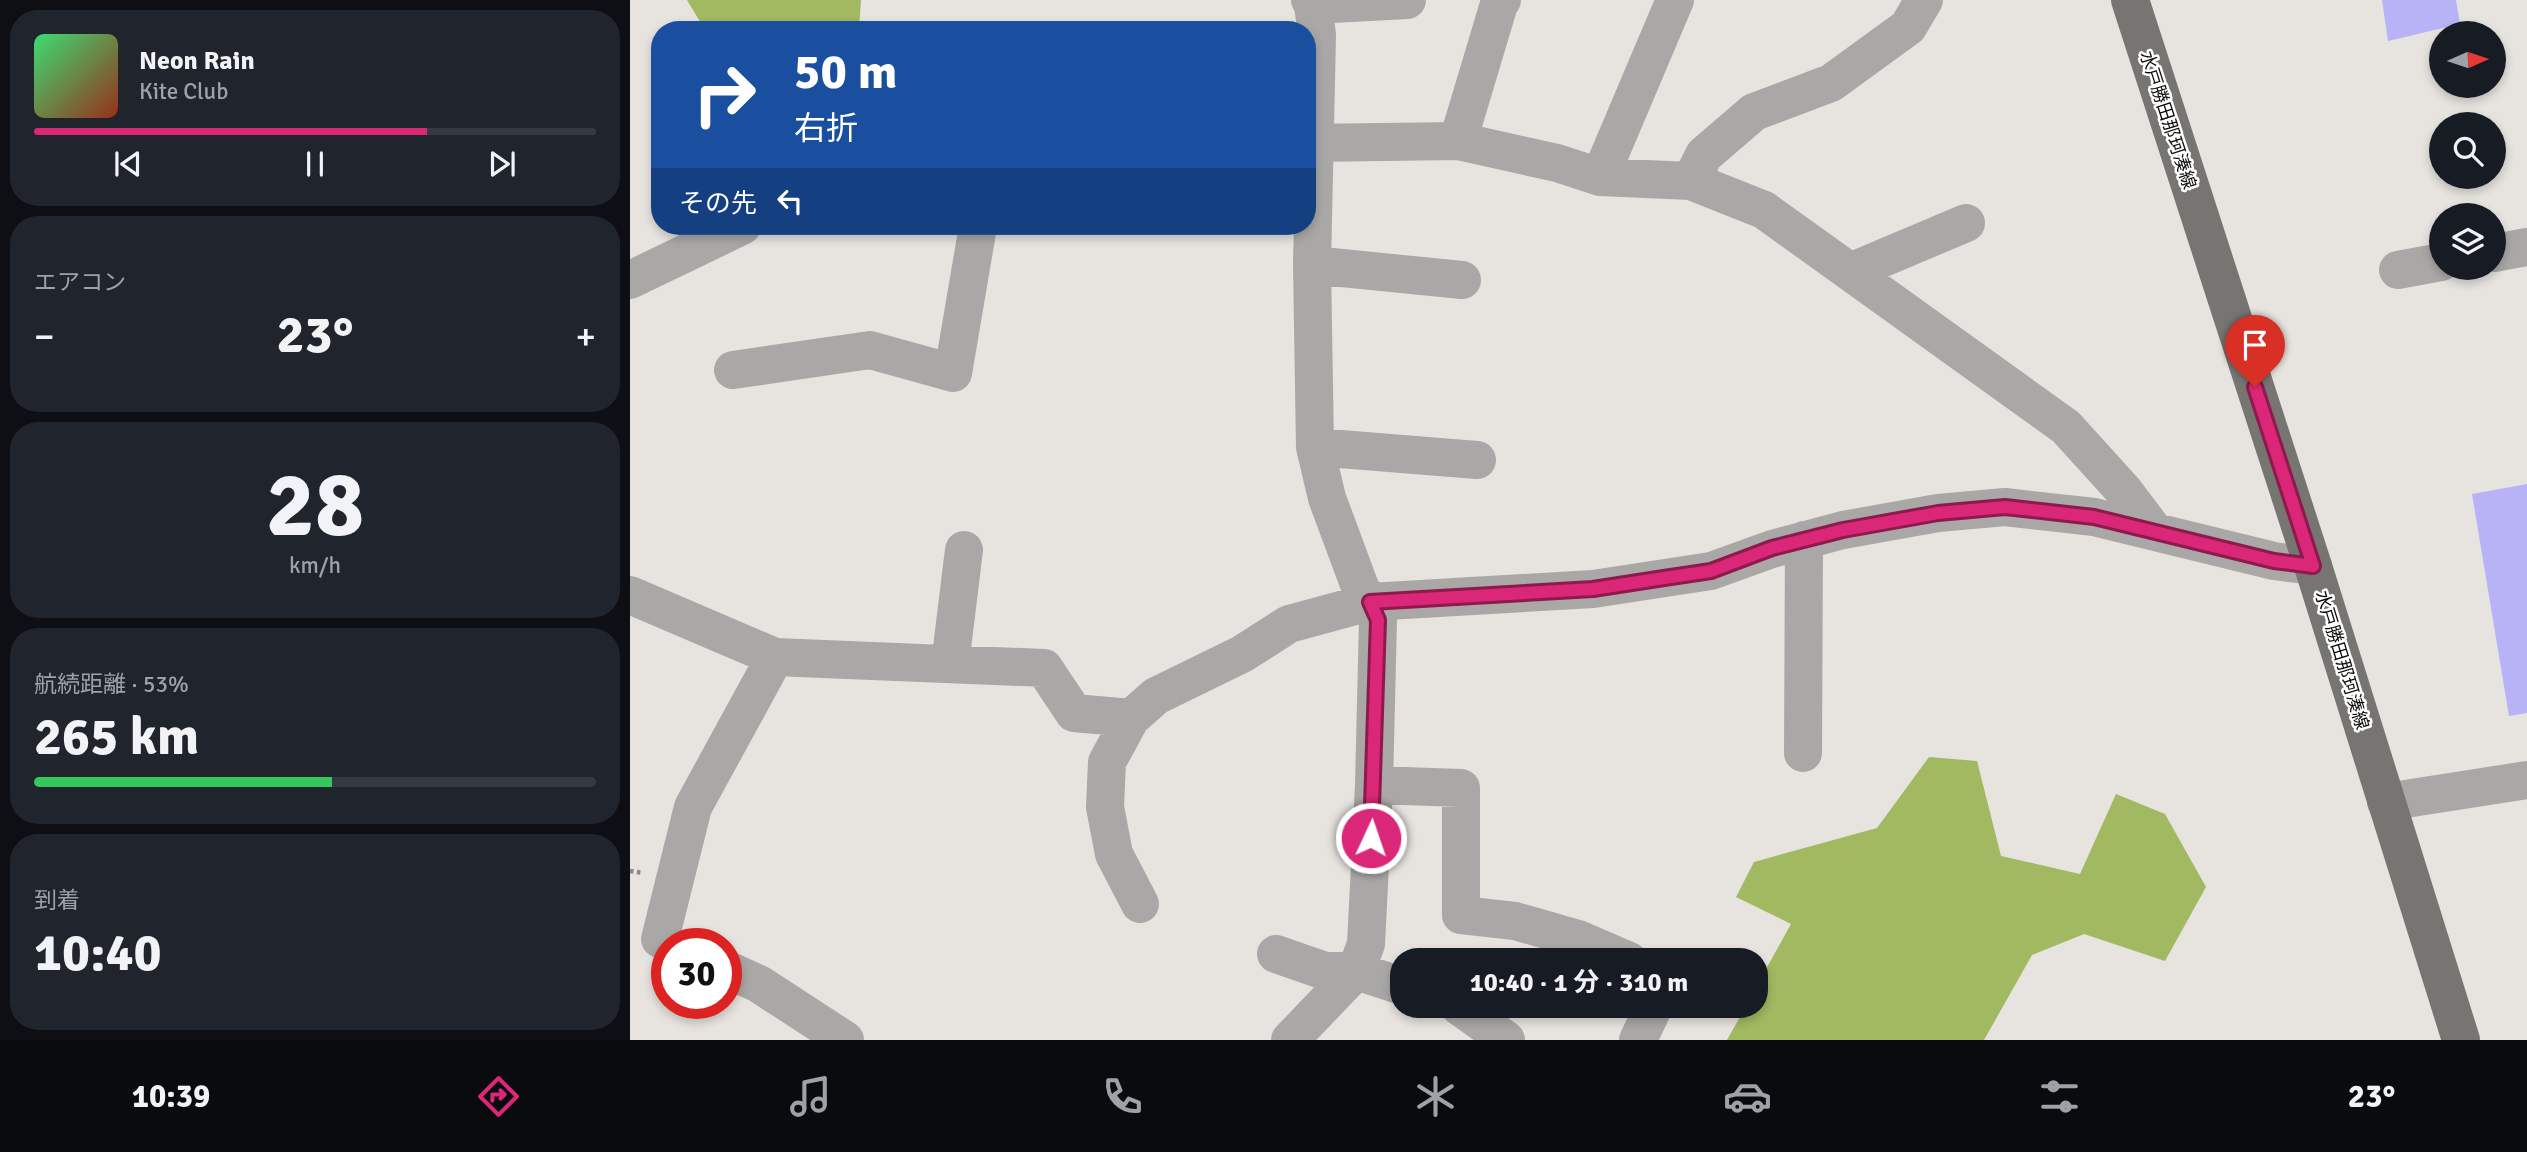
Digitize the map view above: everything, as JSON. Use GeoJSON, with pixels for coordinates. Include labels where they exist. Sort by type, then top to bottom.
{"type":"FeatureCollection","features":[{"type":"Feature","properties":{"kind":"main road","name":"水戸勝田那珂湊線"},"geometry":{"type":"LineString","coordinates":[[2130,0],[2313,566],[2461,1040]]}},
{"type":"Feature","properties":{"kind":"street"},"geometry":{"type":"LineString","coordinates":[[1314,21],[1311,2],[1406,0]]}},
{"type":"Feature","properties":{"kind":"street"},"geometry":{"type":"LineString","coordinates":[[1458,141],[1502,0]]}},
{"type":"Feature","properties":{"kind":"street"},"geometry":{"type":"LineString","coordinates":[[1600,177],[1675,0]]}},
{"type":"Feature","properties":{"kind":"street"},"geometry":{"type":"LineString","coordinates":[[1691,181],[1704,155],[1754,112],[1831,83],[1908,27],[1924,0]]}},
{"type":"Feature","properties":{"kind":"street"},"geometry":{"type":"LineString","coordinates":[[1316,30],[1316,50]]}},
{"type":"Feature","properties":{"kind":"street"},"geometry":{"type":"LineString","coordinates":[[1316,143],[1458,141],[1557,163],[1600,177],[1691,181],[1764,210],[2066,427],[2124,491],[2155,532]]}},
{"type":"Feature","properties":{"kind":"street"},"geometry":{"type":"LineString","coordinates":[[1850,272],[1966,222]]}},
{"type":"Feature","properties":{"kind":"street"},"geometry":{"type":"LineString","coordinates":[[630,279],[723,235]]}},
{"type":"Feature","properties":{"kind":"street"},"geometry":{"type":"LineString","coordinates":[[733,370],[870,350],[953,373],[976,235]]}},
{"type":"Feature","properties":{"kind":"street"},"geometry":{"type":"LineString","coordinates":[[1290,1040],[1356,971],[1366,944],[1374,785],[1378,620],[1360,587],[1327,498],[1315,447],[1312,235]]}},
{"type":"Feature","properties":{"kind":"street"},"geometry":{"type":"LineString","coordinates":[[2506,251],[2527,247]]}},
{"type":"Feature","properties":{"kind":"street"},"geometry":{"type":"LineString","coordinates":[[2398,270],[2429,264]]}},
{"type":"Feature","properties":{"kind":"street"},"geometry":{"type":"LineString","coordinates":[[1312,265],[1462,280]]}},
{"type":"Feature","properties":{"kind":"street"},"geometry":{"type":"LineString","coordinates":[[1315,447],[1477,460]]}},
{"type":"Feature","properties":{"kind":"street"},"geometry":{"type":"LineString","coordinates":[[1140,904],[1114,854],[1105,807],[1107,762],[1131,718],[1156,696],[1242,654],[1289,624],[1370,602],[1593,589],[1711,571],[1772,548],[1843,530],[1938,513],[2005,507],[2094,517],[2274,561],[2313,566]]}},
{"type":"Feature","properties":{"kind":"street"},"geometry":{"type":"LineString","coordinates":[[1803,753],[1804,540]]}},
{"type":"Feature","properties":{"kind":"street"},"geometry":{"type":"LineString","coordinates":[[950,664],[964,550]]}},
{"type":"Feature","properties":{"kind":"street"},"geometry":{"type":"LineString","coordinates":[[630,595],[775,657],[1044,668],[1074,713],[1131,718]]}},
{"type":"Feature","properties":{"kind":"street"},"geometry":{"type":"LineString","coordinates":[[657,928],[693,807],[775,657]]}},
{"type":"Feature","properties":{"kind":"street"},"geometry":{"type":"LineString","coordinates":[[2386,802],[2527,780]]}},
{"type":"Feature","properties":{"kind":"street"},"geometry":{"type":"LineString","coordinates":[[1374,785],[1461,788],[1461,915],[1516,921],[1599,948]]}},
{"type":"Feature","properties":{"kind":"street"},"geometry":{"type":"LineString","coordinates":[[1276,954],[1325,971],[1356,971],[1390,982]]}},
{"type":"Feature","properties":{"kind":"street"},"geometry":{"type":"LineString","coordinates":[[742,976],[759,984],[845,1040]]}},
{"type":"Feature","properties":{"kind":"street"},"geometry":{"type":"LineString","coordinates":[[1476,1018],[1506,1040]]}},
{"type":"Feature","properties":{"kind":"street"},"geometry":{"type":"LineString","coordinates":[[1638,1040],[1648,1018]]}},
{"type":"Feature","properties":{"kind":"green space"},"geometry":{"type":"Polygon","coordinates":[[[687,0],[861,0],[860,21],[700,21],[687,0]]]}},
{"type":"Feature","properties":{"kind":"green space"},"geometry":{"type":"Polygon","coordinates":[[[1929,757],[1977,761],[2001,856],[2080,874],[2116,794],[2165,814],[2206,887],[2165,961],[2084,934],[2032,955],[1984,1040],[1727,1040],[1739,1018],[1768,1018],[1768,966],[1791,924],[1736,897],[1754,862],[1877,828],[1929,757]]]}},
{"type":"Feature","properties":{"kind":"building"},"geometry":{"type":"Polygon","coordinates":[[[2382,0],[2456,0],[2460,21],[2429,21],[2429,31],[2388,41],[2382,0]]]}},
{"type":"Feature","properties":{"kind":"building"},"geometry":{"type":"Polygon","coordinates":[[[2527,484],[2527,713],[2509,716],[2472,494],[2527,484]]]}},
{"type":"Feature","properties":{"kind":"route"},"geometry":{"type":"LineString","coordinates":[[1371,838],[1378,620],[1370,602],[1593,589],[1711,571],[1772,548],[1843,530],[1938,513],[2005,507],[2094,517],[2274,561],[2313,566],[2255,387]]}}]}
